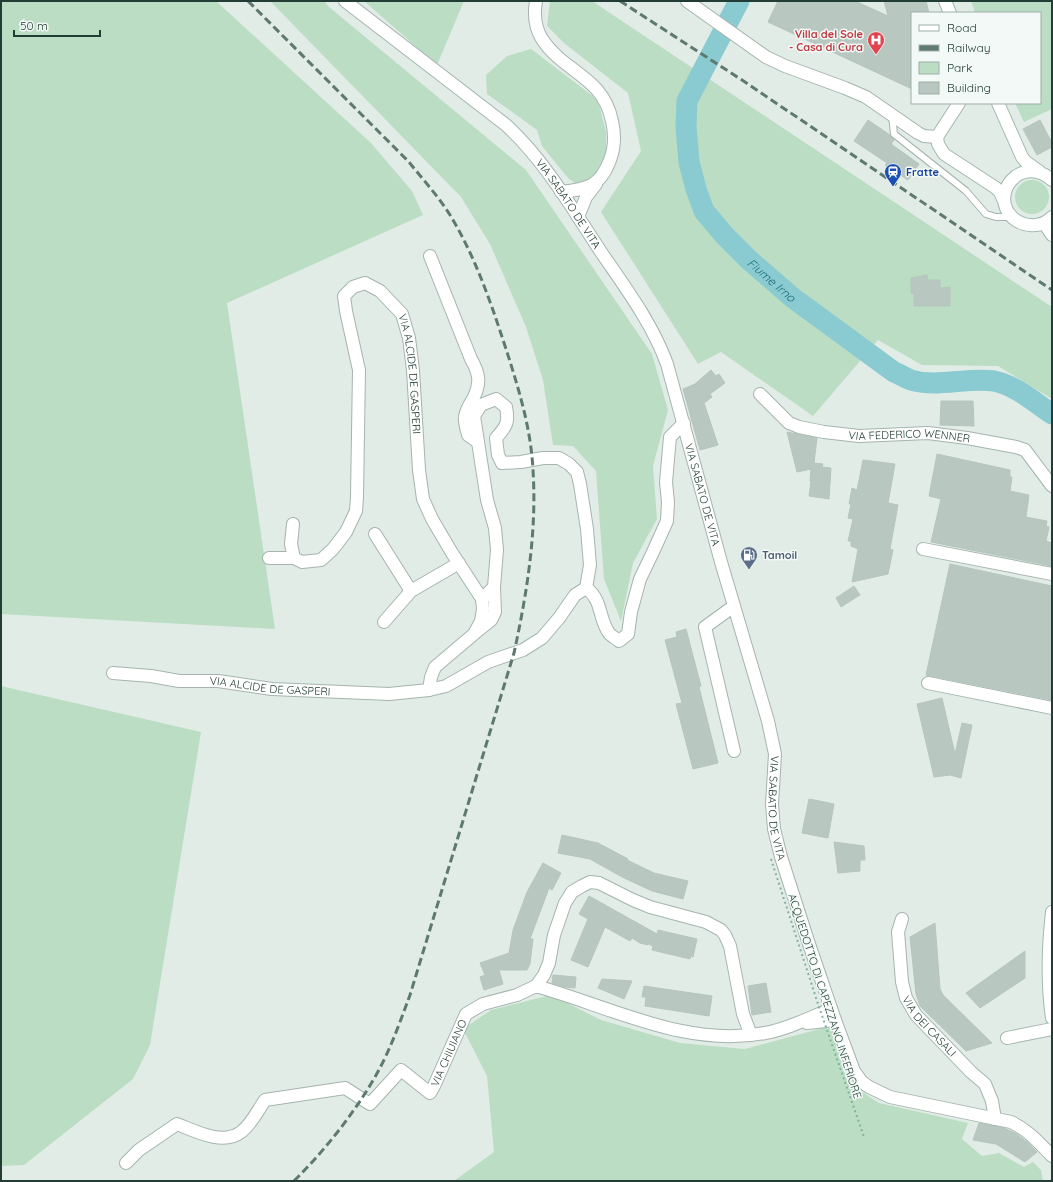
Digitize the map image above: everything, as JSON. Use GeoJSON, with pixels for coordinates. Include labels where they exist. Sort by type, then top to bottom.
{"type":"FeatureCollection","features":[{"type":"Feature","properties":{"kind":"street","name":"VIA SABATO DE VITA"},"geometry":{"type":"LineString","coordinates":[[345,1],[506,125],[522,140],[578,217],[638,308],[658,342],[668,364],[773,742],[775,768],[772,804],[774,829],[794,898],[854,1071],[862,1082],[890,1097],[995,1119]]}},
{"type":"Feature","properties":{"kind":"street"},"geometry":{"type":"LineString","coordinates":[[536,1],[534,13],[541,37],[548,48],[558,58],[596,87],[603,96],[610,111],[613,130],[612,153],[608,165],[586,197],[578,217]]}},
{"type":"Feature","properties":{"kind":"street"},"geometry":{"type":"LineString","coordinates":[[687,1],[766,56],[785,66],[854,91],[866,97],[918,133],[924,136],[937,137]]}},
{"type":"Feature","properties":{"kind":"street"},"geometry":{"type":"LineString","coordinates":[[945,1],[950,12]]}},
{"type":"Feature","properties":{"kind":"street"},"geometry":{"type":"LineString","coordinates":[[958,104],[937,137],[938,144],[944,154],[1000,192],[1011,217],[1018,222],[1035,226],[1048,220],[1052,235]]}},
{"type":"Feature","properties":{"kind":"street"},"geometry":{"type":"LineString","coordinates":[[991,104],[1009,139],[1014,142]]}},
{"type":"Feature","properties":{"kind":"street"},"geometry":{"type":"LineString","coordinates":[[998,104],[1013,134],[1014,142],[1026,162],[1048,176]]}},
{"type":"Feature","properties":{"kind":"street"},"geometry":{"type":"LineString","coordinates":[[1004,201],[1006,188],[1014,177],[1026,172],[1048,176]]}},
{"type":"Feature","properties":{"kind":"street"},"geometry":{"type":"LineString","coordinates":[[561,192],[580,190],[596,183]]}},
{"type":"Feature","properties":{"kind":"street"},"geometry":{"type":"LineString","coordinates":[[430,256],[470,359],[477,368],[478,384],[474,397],[467,408],[464,418],[468,435],[478,442]]}},
{"type":"Feature","properties":{"kind":"street","name":"VIA ALCIDE DE GASPERI"},"geometry":{"type":"LineString","coordinates":[[294,558],[302,562],[321,560],[333,549],[346,532],[356,511],[359,370],[344,296],[353,288],[365,283],[380,291],[402,314],[409,338],[419,470],[423,499],[432,519],[482,599]]}},
{"type":"Feature","properties":{"kind":"street","name":"VIA FEDERICO WENNER"},"geometry":{"type":"LineString","coordinates":[[760,394],[790,423],[799,427],[824,432],[859,436],[928,433],[1016,447],[1025,450],[1052,486]]}},
{"type":"Feature","properties":{"kind":"street"},"geometry":{"type":"LineString","coordinates":[[429,690],[431,676],[435,667],[491,620],[495,612],[494,587],[497,550],[494,528],[487,500],[474,416],[481,405],[496,399],[506,406],[508,419],[504,429],[496,438],[498,455],[502,463],[521,462],[543,458],[559,458],[569,464],[577,472],[587,529],[590,565],[586,588],[593,593],[596,599],[609,634],[619,640],[628,634],[631,612],[640,579],[654,552],[667,521],[668,502],[666,482],[670,437],[684,423]]}},
{"type":"Feature","properties":{"kind":"street"},"geometry":{"type":"LineString","coordinates":[[269,558],[294,558],[291,544],[294,524]]}},
{"type":"Feature","properties":{"kind":"street"},"geometry":{"type":"LineString","coordinates":[[375,534],[412,590]]}},
{"type":"Feature","properties":{"kind":"street"},"geometry":{"type":"LineString","coordinates":[[923,549],[1052,574]]}},
{"type":"Feature","properties":{"kind":"street"},"geometry":{"type":"LineString","coordinates":[[384,622],[412,590],[459,563]]}},
{"type":"Feature","properties":{"kind":"street"},"geometry":{"type":"LineString","coordinates":[[474,634],[481,621],[483,609],[482,599],[494,587]]}},
{"type":"Feature","properties":{"kind":"street","name":"VIA ALCIDE DE GASPERI"},"geometry":{"type":"LineString","coordinates":[[113,673],[151,676],[179,681],[218,682],[279,690],[389,694],[429,690],[446,686],[488,662],[523,650],[542,638],[559,618],[575,595],[586,588]]}},
{"type":"Feature","properties":{"kind":"street"},"geometry":{"type":"LineString","coordinates":[[734,606],[705,627],[734,751]]}},
{"type":"Feature","properties":{"kind":"street"},"geometry":{"type":"LineString","coordinates":[[928,683],[1052,708]]}},
{"type":"Feature","properties":{"kind":"street"},"geometry":{"type":"LineString","coordinates":[[751,1035],[743,1014],[730,946],[726,935],[720,930],[706,922],[645,905],[599,883],[590,882],[572,892],[565,903],[554,935],[549,963],[544,975],[536,986],[566,994],[645,1022],[712,1036],[735,1037],[751,1035],[765,1033],[833,1014]]}},
{"type":"Feature","properties":{"kind":"street"},"geometry":{"type":"LineString","coordinates":[[1052,912],[1048,948],[1049,990],[1052,1018]]}},
{"type":"Feature","properties":{"kind":"street","name":"VIA DEI CASALI"},"geometry":{"type":"LineString","coordinates":[[902,919],[898,932],[902,982],[906,998],[916,1015],[985,1084],[992,1101],[995,1119]]}},
{"type":"Feature","properties":{"kind":"street","name":"VIA CHIUIANO"},"geometry":{"type":"LineString","coordinates":[[126,1163],[139,1150],[177,1124],[212,1138],[223,1139],[240,1133],[246,1128],[265,1100],[345,1088],[370,1104],[401,1070],[430,1093],[466,1014],[483,1004],[517,995],[536,986]]}},
{"type":"Feature","properties":{"kind":"street"},"geometry":{"type":"LineString","coordinates":[[1007,1038],[1052,1029]]}},
{"type":"Feature","properties":{"kind":"street"},"geometry":{"type":"LineString","coordinates":[[995,1119],[1011,1122],[1022,1127],[1029,1132],[1052,1156]]}},
{"type":"Feature","properties":{"kind":"lane"},"geometry":{"type":"LineString","coordinates":[[892,115],[894,134],[966,191],[986,214],[996,218],[1011,217]]}},
{"type":"Feature","properties":{"kind":"path","name":"ACQUEDOTTO DI CAPEZZANO INFERIORE"},"geometry":{"type":"LineString","coordinates":[[771,859],[820,1011],[864,1137]]}},
{"type":"Feature","properties":{"kind":"green space"},"geometry":{"type":"Polygon","coordinates":[[[1,1],[216,1],[371,143],[412,191],[423,215],[227,303],[275,629],[1,614],[1,1]]]}},
{"type":"Feature","properties":{"kind":"green space"},"geometry":{"type":"Polygon","coordinates":[[[270,1],[324,1],[329,7],[526,170],[652,354],[668,410],[653,466],[657,519],[633,563],[621,621],[604,579],[596,471],[573,446],[553,445],[543,380],[526,327],[490,244],[461,197],[270,1]]]}},
{"type":"Feature","properties":{"kind":"green space"},"geometry":{"type":"Polygon","coordinates":[[[364,1],[464,1],[437,65],[364,1]]]}},
{"type":"Feature","properties":{"kind":"green space"},"geometry":{"type":"Polygon","coordinates":[[[550,1],[592,1],[1052,307],[1052,399],[998,366],[922,365],[878,340],[813,416],[721,352],[698,364],[601,212],[641,151],[628,93],[564,43],[547,26],[550,1]]]}},
{"type":"Feature","properties":{"kind":"green space"},"geometry":{"type":"Polygon","coordinates":[[[971,1],[1052,1],[1052,109],[1024,122],[1015,104],[1041,104],[1041,12],[975,12],[971,1]]]}},
{"type":"Feature","properties":{"kind":"green space"},"geometry":{"type":"Polygon","coordinates":[[[531,49],[598,100],[606,132],[606,154],[594,176],[579,186],[568,178],[542,146],[537,130],[487,94],[486,75],[507,56],[531,49]]]}},
{"type":"Feature","properties":{"kind":"green space"},"geometry":{"type":"Polygon","coordinates":[[[1035,180],[1044,185],[1048,190],[1048,204],[1044,209],[1039,213],[1029,214],[1025,213],[1016,204],[1015,194],[1016,190],[1025,181],[1035,180]]]}},
{"type":"Feature","properties":{"kind":"green space"},"geometry":{"type":"Polygon","coordinates":[[[1,686],[201,732],[150,1045],[133,1079],[24,1165],[1,1166],[1,686]]]}},
{"type":"Feature","properties":{"kind":"green space"},"geometry":{"type":"Polygon","coordinates":[[[551,995],[601,1020],[680,1043],[745,1049],[830,1026],[848,1083],[879,1103],[968,1123],[962,1139],[982,1156],[999,1153],[1024,1167],[1033,1162],[1041,1170],[1043,1181],[454,1181],[494,1152],[487,1076],[463,1029],[491,1010],[551,995]]]}},
{"type":"Feature","properties":{"kind":"building","name":"Villa del Sole - Casa di Cura"},"geometry":{"type":"Polygon","coordinates":[[[778,1],[855,1],[888,16],[884,1],[926,1],[929,12],[911,12],[911,89],[768,22],[778,1]]]}},
{"type":"Feature","properties":{"kind":"building"},"geometry":{"type":"Polygon","coordinates":[[[868,120],[890,135],[894,140],[891,144],[919,164],[908,180],[885,165],[887,163],[854,141],[868,120]]]}},
{"type":"Feature","properties":{"kind":"building"},"geometry":{"type":"Polygon","coordinates":[[[1040,120],[1052,143],[1052,147],[1037,155],[1023,129],[1040,120]]]}},
{"type":"Feature","properties":{"kind":"building"},"geometry":{"type":"Polygon","coordinates":[[[927,275],[928,280],[940,280],[940,288],[950,287],[950,306],[914,306],[914,294],[911,293],[911,278],[927,275]]]}},
{"type":"Feature","properties":{"kind":"building"},"geometry":{"type":"Polygon","coordinates":[[[711,370],[716,376],[719,374],[725,383],[710,394],[712,397],[704,403],[718,445],[700,450],[683,389],[695,384],[711,370]]]}},
{"type":"Feature","properties":{"kind":"building"},"geometry":{"type":"Polygon","coordinates":[[[941,401],[973,401],[974,426],[940,425],[941,401]]]}},
{"type":"Feature","properties":{"kind":"building"},"geometry":{"type":"Polygon","coordinates":[[[787,432],[817,438],[814,463],[823,464],[822,467],[831,468],[829,499],[809,496],[811,469],[797,472],[787,432]]]}},
{"type":"Feature","properties":{"kind":"building"},"geometry":{"type":"Polygon","coordinates":[[[937,454],[1010,470],[1010,477],[1012,477],[1010,491],[1029,495],[1026,517],[1047,521],[1046,526],[1049,527],[1046,541],[1052,543],[1052,566],[931,542],[941,499],[929,496],[937,454]]]}},
{"type":"Feature","properties":{"kind":"building"},"geometry":{"type":"Polygon","coordinates":[[[863,460],[895,464],[888,503],[898,505],[890,549],[893,550],[888,574],[852,582],[858,549],[851,546],[851,541],[848,541],[853,519],[848,518],[851,504],[849,504],[852,488],[857,490],[863,460]]]}},
{"type":"Feature","properties":{"kind":"building"},"geometry":{"type":"Polygon","coordinates":[[[950,564],[1052,586],[1052,700],[926,675],[950,564]]]}},
{"type":"Feature","properties":{"kind":"building"},"geometry":{"type":"Polygon","coordinates":[[[854,586],[860,595],[841,607],[836,598],[854,586]]]}},
{"type":"Feature","properties":{"kind":"building"},"geometry":{"type":"Polygon","coordinates":[[[686,629],[701,686],[699,687],[718,763],[693,769],[676,704],[682,703],[665,640],[677,637],[676,632],[686,629]]]}},
{"type":"Feature","properties":{"kind":"building"},"geometry":{"type":"Polygon","coordinates":[[[942,698],[955,754],[962,723],[972,725],[961,778],[950,775],[934,777],[917,704],[942,698]]]}},
{"type":"Feature","properties":{"kind":"building"},"geometry":{"type":"Polygon","coordinates":[[[809,799],[834,804],[828,838],[802,833],[809,799]]]}},
{"type":"Feature","properties":{"kind":"building"},"geometry":{"type":"Polygon","coordinates":[[[562,835],[598,843],[628,859],[627,860],[654,873],[688,881],[683,899],[652,891],[622,877],[590,859],[558,853],[562,835]]]}},
{"type":"Feature","properties":{"kind":"building"},"geometry":{"type":"Polygon","coordinates":[[[834,842],[864,846],[865,860],[860,860],[860,871],[838,873],[834,842]]]}},
{"type":"Feature","properties":{"kind":"building"},"geometry":{"type":"Polygon","coordinates":[[[543,863],[561,873],[552,890],[549,888],[530,939],[533,939],[530,964],[527,970],[499,970],[503,984],[484,990],[480,977],[485,975],[480,963],[509,953],[513,930],[527,892],[543,863]]]}},
{"type":"Feature","properties":{"kind":"building"},"geometry":{"type":"Polygon","coordinates":[[[589,896],[657,934],[658,930],[697,939],[693,957],[691,956],[690,959],[652,950],[653,946],[650,945],[650,943],[648,945],[640,943],[632,938],[630,941],[605,927],[588,967],[571,960],[588,919],[579,914],[589,896]]]}},
{"type":"Feature","properties":{"kind":"building"},"geometry":{"type":"Polygon","coordinates":[[[935,923],[940,989],[943,995],[992,1043],[966,1051],[920,1006],[916,994],[910,937],[935,923]]]}},
{"type":"Feature","properties":{"kind":"building"},"geometry":{"type":"Polygon","coordinates":[[[1025,951],[1025,978],[980,1008],[966,993],[1025,951]]]}},
{"type":"Feature","properties":{"kind":"building"},"geometry":{"type":"Polygon","coordinates":[[[553,975],[576,977],[575,988],[552,983],[553,975]]]}},
{"type":"Feature","properties":{"kind":"building"},"geometry":{"type":"Polygon","coordinates":[[[602,979],[632,981],[624,999],[598,988],[602,979]]]}},
{"type":"Feature","properties":{"kind":"building"},"geometry":{"type":"Polygon","coordinates":[[[766,983],[771,1012],[752,1015],[748,986],[766,983]]]}},
{"type":"Feature","properties":{"kind":"building"},"geometry":{"type":"Polygon","coordinates":[[[644,986],[712,996],[709,1016],[645,1006],[646,997],[642,997],[644,986]]]}},
{"type":"Feature","properties":{"kind":"building"},"geometry":{"type":"Polygon","coordinates":[[[979,1123],[1004,1128],[1015,1133],[1037,1152],[1025,1162],[996,1144],[973,1140],[979,1123]]]}},
{"type":"Feature","properties":{"kind":"waterway","name":"Fiume Irno"},"geometry":{"type":"LineString","coordinates":[[739,1],[687,101],[686,127],[689,162],[696,189],[704,211],[725,236],[748,259],[793,298],[894,372],[911,380],[921,382],[942,383],[984,380],[1002,383],[1017,390],[1052,414]]}},
{"type":"Feature","properties":{"kind":"railway"},"geometry":{"type":"LineString","coordinates":[[248,1],[409,162],[438,197],[453,220],[477,268],[490,301],[520,395],[530,440],[534,493],[534,516],[530,562],[514,653],[410,995],[394,1036],[375,1077],[338,1132],[294,1181]]}},
{"type":"Feature","properties":{"kind":"railway"},"geometry":{"type":"LineString","coordinates":[[620,1],[745,82],[1052,290]]}},
{"type":"Feature","properties":{"kind":"place","name":"Villa del Sole - Casa di Cura"},"geometry":{"type":"Point","coordinates":[876,55]}},
{"type":"Feature","properties":{"kind":"place","name":"Fratte"},"geometry":{"type":"Point","coordinates":[893,187]}},
{"type":"Feature","properties":{"kind":"place","name":"Tamoil"},"geometry":{"type":"Point","coordinates":[749,570]}}]}
